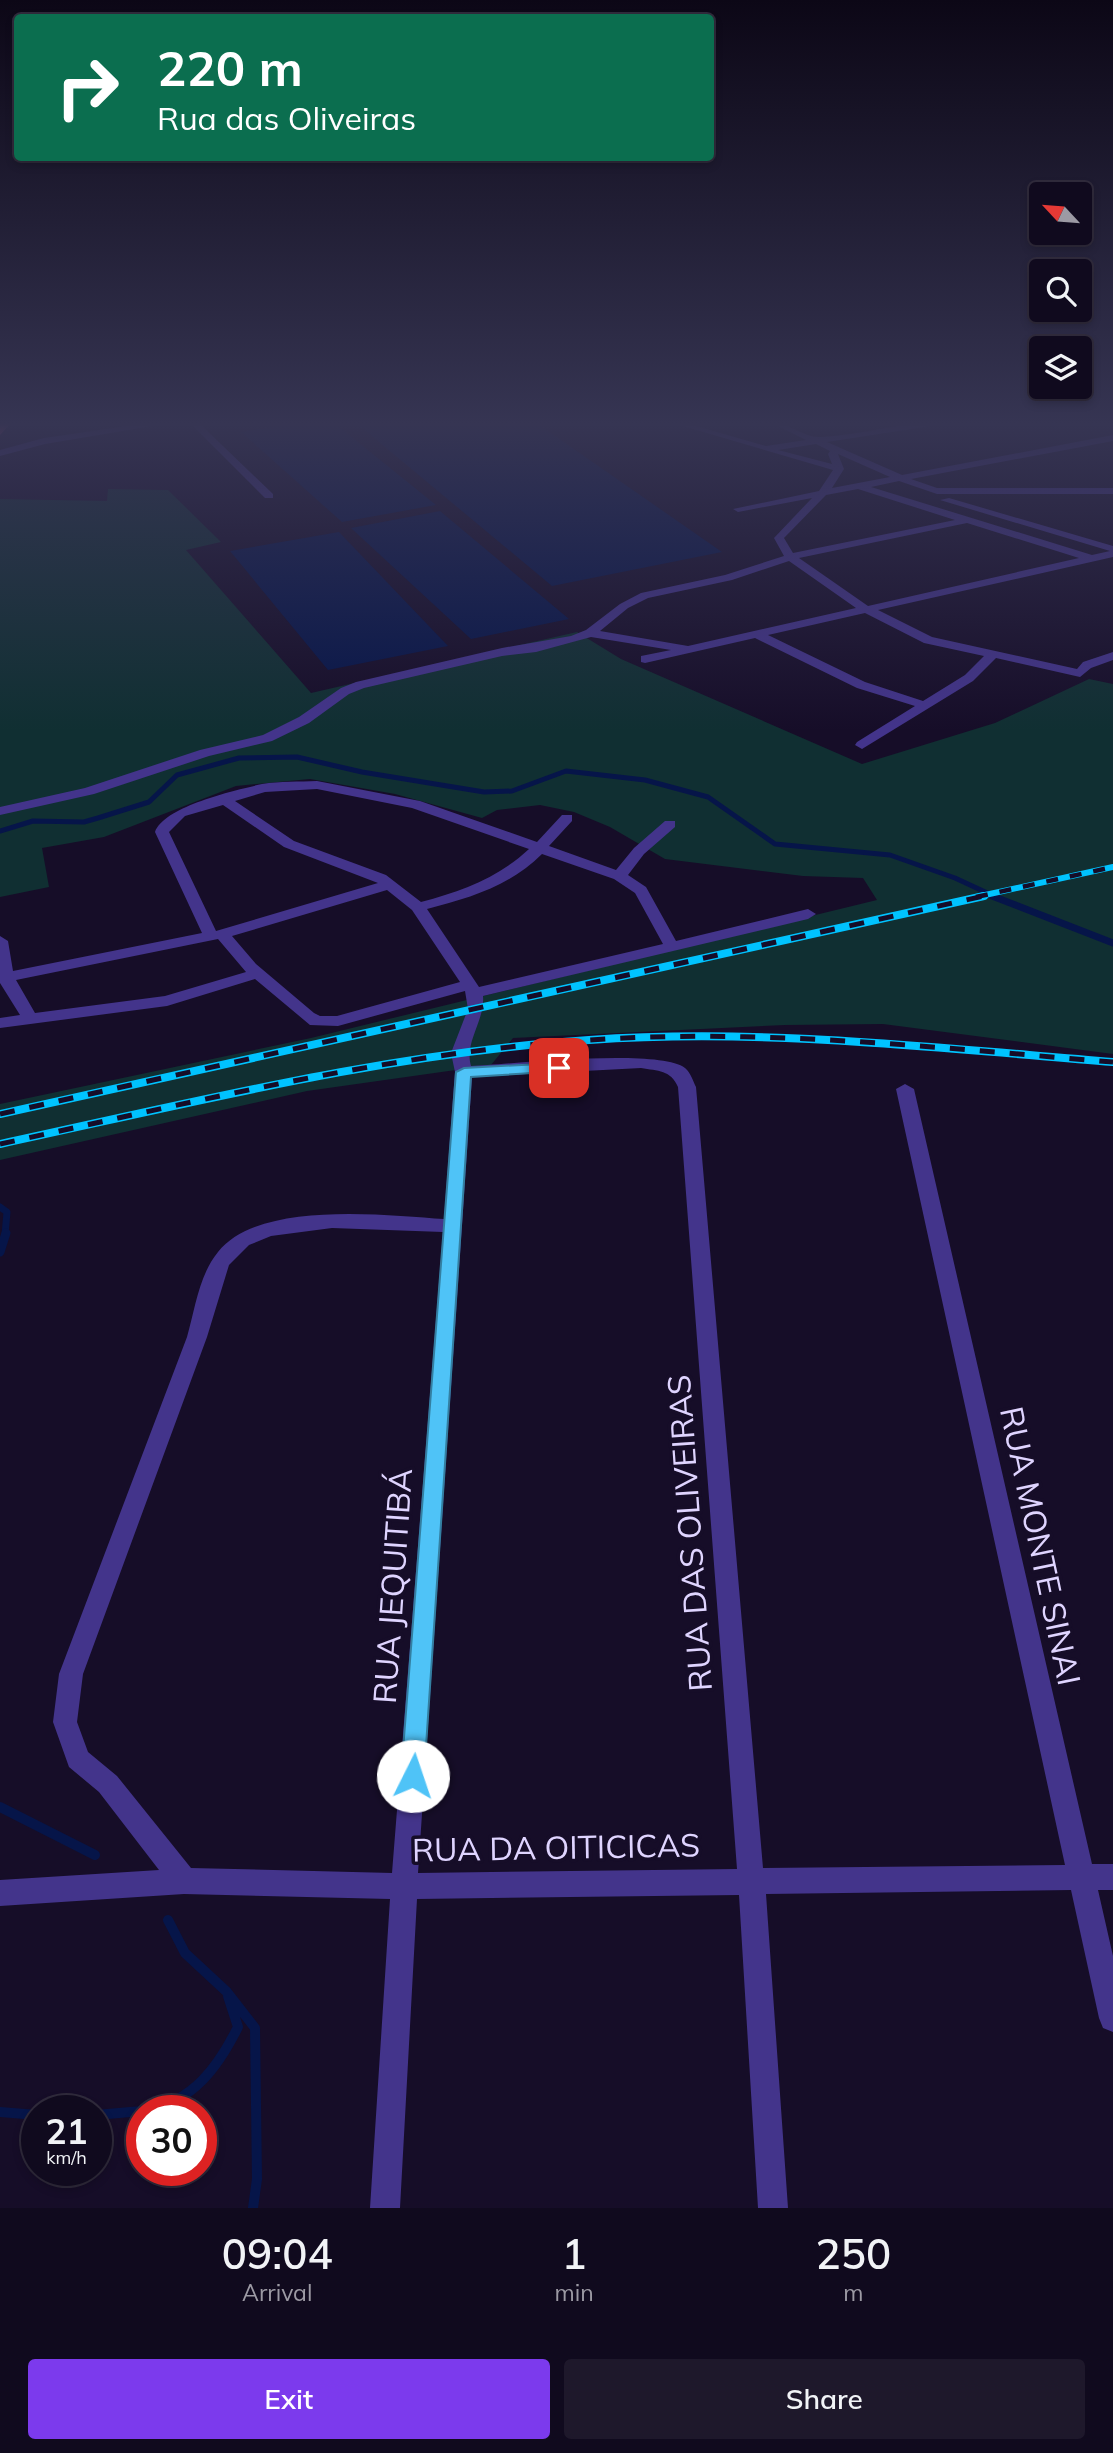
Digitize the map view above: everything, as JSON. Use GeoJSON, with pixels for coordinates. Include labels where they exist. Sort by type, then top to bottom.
{"type":"FeatureCollection","features":[{"type":"Feature","properties":{"kind":"street"},"geometry":{"type":"LineString","coordinates":[[790,525],[779,538],[790,557],[864,608],[928,640],[1080,673],[1087,665],[1113,656]]}},
{"type":"Feature","properties":{"kind":"street"},"geometry":{"type":"LineString","coordinates":[[590,633],[624,606],[645,595],[728,578],[790,557],[943,525]]}},
{"type":"Feature","properties":{"kind":"street"},"geometry":{"type":"LineString","coordinates":[[983,525],[1113,565]]}},
{"type":"Feature","properties":{"kind":"street"},"geometry":{"type":"LineString","coordinates":[[1029,525],[1113,551]]}},
{"type":"Feature","properties":{"kind":"street"},"geometry":{"type":"LineString","coordinates":[[645,659],[1092,559],[1113,551]]}},
{"type":"Feature","properties":{"kind":"street"},"geometry":{"type":"LineString","coordinates":[[0,811],[89,791],[205,753],[267,738],[360,685],[502,652],[536,648],[590,633],[613,634],[691,649]]}},
{"type":"Feature","properties":{"kind":"street"},"geometry":{"type":"LineString","coordinates":[[759,635],[861,685],[926,706]]}},
{"type":"Feature","properties":{"kind":"street"},"geometry":{"type":"LineString","coordinates":[[862,745],[969,678],[993,654]]}},
{"type":"Feature","properties":{"kind":"street"},"geometry":{"type":"LineString","coordinates":[[671,945],[641,890],[619,876],[415,804],[336,787],[296,784],[264,789],[180,813],[164,826],[162,832],[199,916],[216,935],[308,1016],[328,1022],[473,988],[671,945],[808,914]]}},
{"type":"Feature","properties":{"kind":"street"},"geometry":{"type":"LineString","coordinates":[[225,800],[289,844],[365,871],[391,884],[418,906],[473,988]]}},
{"type":"Feature","properties":{"kind":"street"},"geometry":{"type":"LineString","coordinates":[[418,906],[470,894],[497,883],[520,868],[567,818]]}},
{"type":"Feature","properties":{"kind":"street"},"geometry":{"type":"LineString","coordinates":[[619,876],[639,851],[670,824]]}},
{"type":"Feature","properties":{"kind":"street"},"geometry":{"type":"LineString","coordinates":[[3,977],[216,935],[391,884]]}},
{"type":"Feature","properties":{"kind":"street"},"geometry":{"type":"LineString","coordinates":[[0,941],[3,977],[29,1017]]}},
{"type":"Feature","properties":{"kind":"street"},"geometry":{"type":"LineString","coordinates":[[0,1023],[167,1000],[258,973]]}},
{"type":"Feature","properties":{"kind":"street","name":"RUA JEQUITIBÁ"},"geometry":{"type":"LineString","coordinates":[[385,2208],[404,1886],[453,1226],[461,1063],[476,1009],[473,988]]}},
{"type":"Feature","properties":{"kind":"street","name":"RUA DAS OLIVEIRAS"},"geometry":{"type":"LineString","coordinates":[[461,1063],[641,1063],[672,1068],[681,1073],[687,1087],[751,1880],[773,2208]]}},
{"type":"Feature","properties":{"kind":"street","name":"RUA MONTE SINAI"},"geometry":{"type":"LineString","coordinates":[[905,1089],[1113,2018]]}},
{"type":"Feature","properties":{"kind":"street"},"geometry":{"type":"LineString","coordinates":[[184,1881],[108,1784],[79,1759],[65,1722],[71,1674],[197,1337],[212,1282],[226,1254],[242,1240],[267,1231],[303,1223],[349,1221],[453,1226]]}},
{"type":"Feature","properties":{"kind":"street","name":"RUA DA OITICICAS"},"geometry":{"type":"LineString","coordinates":[[0,1894],[184,1881],[404,1886],[1113,1877]]}},
{"type":"Feature","properties":{"kind":"green space"},"geometry":{"type":"Polygon","coordinates":[[[0,525],[204,525],[221,542],[186,550],[311,693],[577,632],[621,659],[862,764],[995,723],[1089,679],[1113,684],[1113,1054],[883,1024],[785,1025],[513,1038],[491,1065],[307,1091],[0,1160],[0,1104],[311,1038],[877,900],[863,878],[803,876],[665,859],[610,827],[574,812],[540,805],[497,810],[482,818],[395,794],[310,779],[236,786],[104,837],[42,848],[49,887],[0,897],[0,525]]]}},
{"type":"Feature","properties":{"kind":"shaded area"},"geometry":{"type":"Polygon","coordinates":[[[366,525],[457,525],[569,619],[471,639],[351,528],[366,525]]]}},
{"type":"Feature","properties":{"kind":"shaded area"},"geometry":{"type":"Polygon","coordinates":[[[479,525],[683,525],[722,552],[552,586],[479,525]]]}},
{"type":"Feature","properties":{"kind":"shaded area"},"geometry":{"type":"Polygon","coordinates":[[[339,532],[448,646],[328,670],[230,551],[339,532]]]}},
{"type":"Feature","properties":{"kind":"waterway"},"geometry":{"type":"LineString","coordinates":[[0,831],[33,821],[84,822],[98,818],[149,802],[177,775],[239,758],[297,757],[362,772],[484,792],[512,791],[566,771],[645,780],[708,797],[775,844],[890,855],[955,878],[996,897]]}},
{"type":"Feature","properties":{"kind":"waterway"},"geometry":{"type":"LineString","coordinates":[[992,896],[1113,943]]}},
{"type":"Feature","properties":{"kind":"waterway"},"geometry":{"type":"LineString","coordinates":[[0,1207],[7,1212],[5,1235]]}},
{"type":"Feature","properties":{"kind":"waterway"},"geometry":{"type":"LineString","coordinates":[[0,1252],[6,1233]]}},
{"type":"Feature","properties":{"kind":"waterway"},"geometry":{"type":"LineString","coordinates":[[0,1807],[95,1855]]}},
{"type":"Feature","properties":{"kind":"waterway"},"geometry":{"type":"LineString","coordinates":[[168,1920],[185,1953],[227,1992],[255,2028],[257,2179],[253,2208]]}},
{"type":"Feature","properties":{"kind":"waterway"},"geometry":{"type":"LineString","coordinates":[[184,2095],[212,2069],[238,2027],[228,1996]]}},
{"type":"Feature","properties":{"kind":"waterway"},"geometry":{"type":"LineString","coordinates":[[0,2112],[21,2114]]}},
{"type":"Feature","properties":{"kind":"waterway"},"geometry":{"type":"LineString","coordinates":[[112,2114],[126,2112]]}},
{"type":"Feature","properties":{"kind":"railway"},"geometry":{"type":"LineString","coordinates":[[976,897],[1113,867]]}},
{"type":"Feature","properties":{"kind":"railway"},"geometry":{"type":"LineString","coordinates":[[0,1114],[984,896]]}},
{"type":"Feature","properties":{"kind":"railway"},"geometry":{"type":"LineString","coordinates":[[0,1144],[219,1096],[366,1068],[514,1046],[589,1040],[720,1036],[786,1038],[1113,1062]]}},
{"type":"Feature","properties":{"kind":"route"},"geometry":{"type":"LineString","coordinates":[[413,1776],[464,1072],[559,1068]]}}]}
